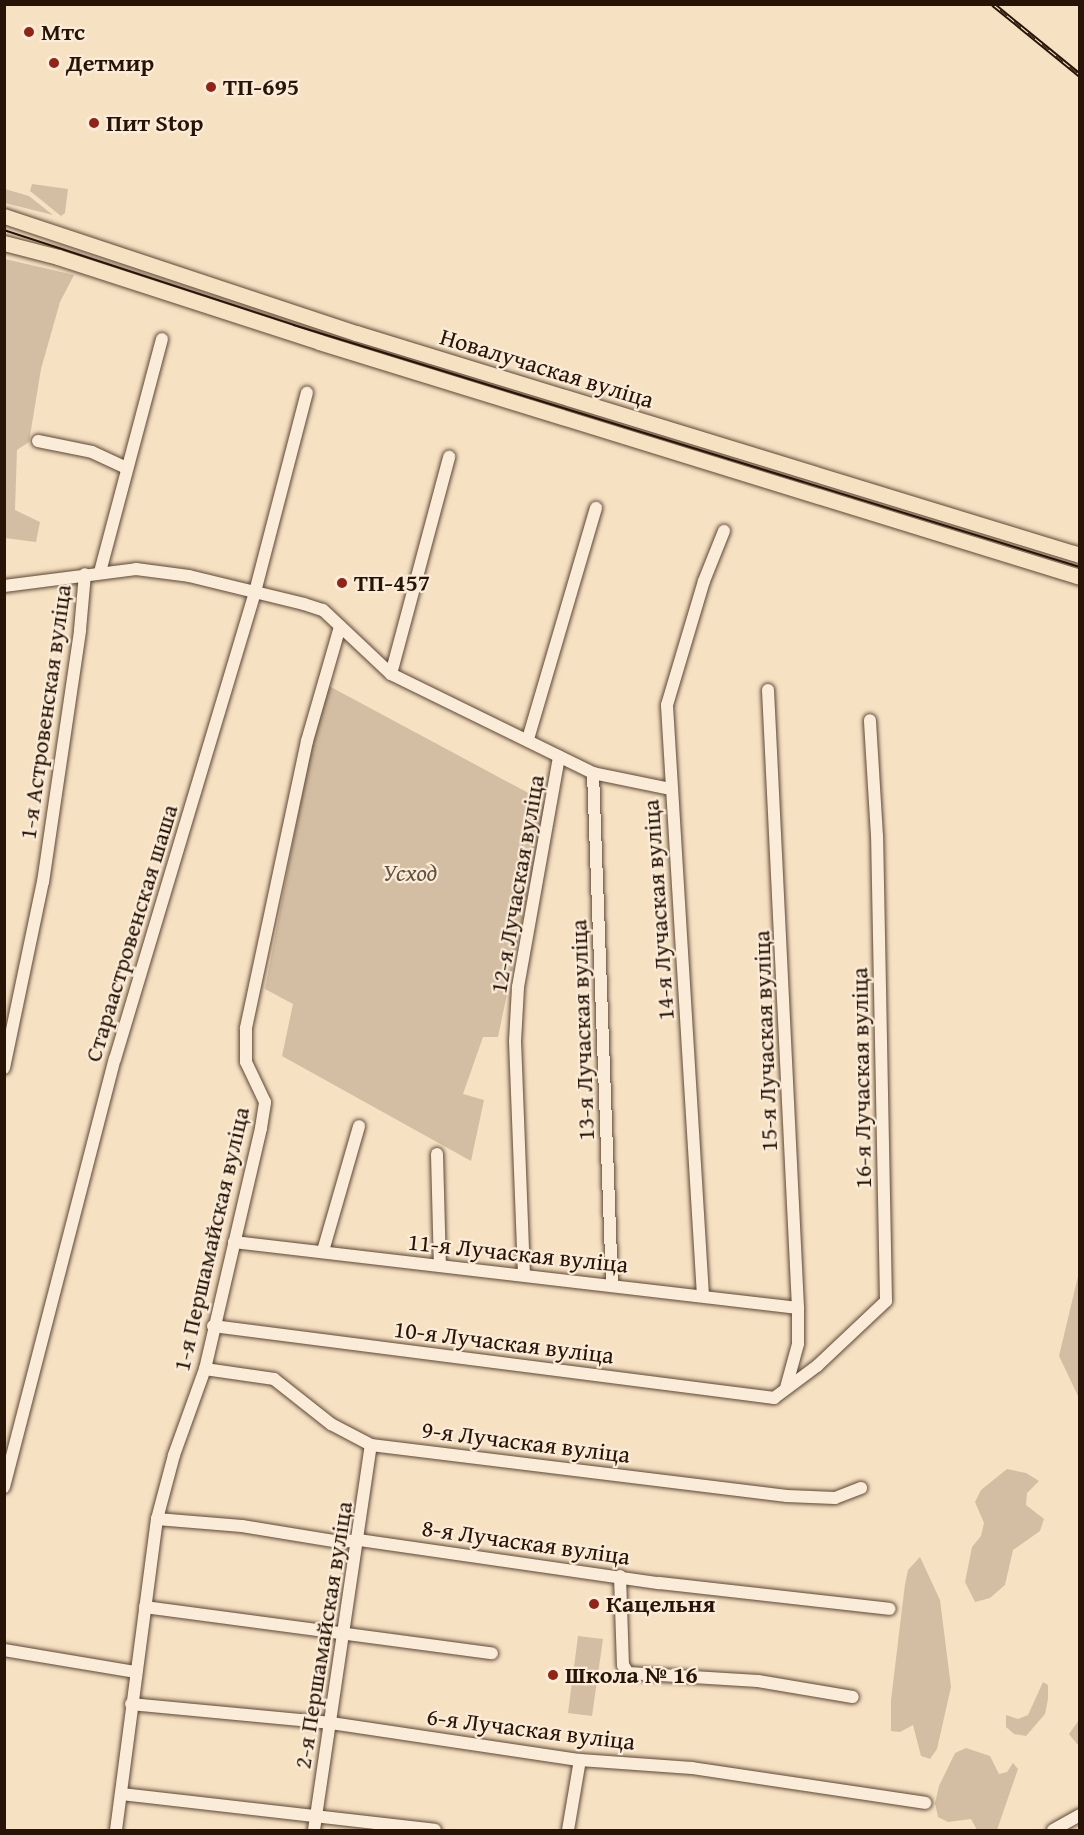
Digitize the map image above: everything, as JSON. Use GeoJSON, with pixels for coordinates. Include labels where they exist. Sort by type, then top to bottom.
{"type":"FeatureCollection","features":[{"type":"Feature","properties":{"kind":"main road","name":"Новалучаская вуліца"},"geometry":{"type":"LineString","coordinates":[[4,216],[356,333],[1080,555]]}},
{"type":"Feature","properties":{"kind":"main road","name":"Новалучаская вуліца"},"geometry":{"type":"LineString","coordinates":[[4,243],[58,257],[342,349],[1080,577]]}},
{"type":"Feature","properties":{"kind":"street"},"geometry":{"type":"LineString","coordinates":[[58,257],[65,238]]}},
{"type":"Feature","properties":{"kind":"street"},"geometry":{"type":"LineString","coordinates":[[100,572],[162,339]]}},
{"type":"Feature","properties":{"kind":"street","name":"Стараастровенская шаша"},"geometry":{"type":"LineString","coordinates":[[4,1487],[115,1059],[255,592],[307,393]]}},
{"type":"Feature","properties":{"kind":"street"},"geometry":{"type":"LineString","coordinates":[[38,441],[92,452],[127,468]]}},
{"type":"Feature","properties":{"kind":"street"},"geometry":{"type":"LineString","coordinates":[[391,674],[449,457]]}},
{"type":"Feature","properties":{"kind":"street"},"geometry":{"type":"LineString","coordinates":[[528,739],[596,508]]}},
{"type":"Feature","properties":{"kind":"street","name":"14-я Лучаская вуліца"},"geometry":{"type":"LineString","coordinates":[[703,1296],[671,789],[668,705],[704,581],[724,531]]}},
{"type":"Feature","properties":{"kind":"street"},"geometry":{"type":"LineString","coordinates":[[1041,566],[1047,546]]}},
{"type":"Feature","properties":{"kind":"street","name":"12-я Лучаская вуліца"},"geometry":{"type":"LineString","coordinates":[[4,586],[136,569],[255,592],[323,610],[391,674],[528,739],[560,757],[518,987],[515,1041],[524,1275]]}},
{"type":"Feature","properties":{"kind":"street","name":"1-я Астровенская вуліца"},"geometry":{"type":"LineString","coordinates":[[4,1068],[43,882],[85,574]]}},
{"type":"Feature","properties":{"kind":"street","name":"1-я Першамайская вуліца"},"geometry":{"type":"LineString","coordinates":[[116,1830],[157,1519],[174,1455],[205,1369],[265,1102],[246,1062],[246,1028],[308,741],[340,627]]}},
{"type":"Feature","properties":{"kind":"street","name":"15-я Лучаская вуліца"},"geometry":{"type":"LineString","coordinates":[[768,690],[798,1308],[798,1344],[786,1388]]}},
{"type":"Feature","properties":{"kind":"street","name":"16-я Лучаская вуліца"},"geometry":{"type":"LineString","coordinates":[[786,1388],[817,1366],[886,1301],[877,836],[870,720]]}},
{"type":"Feature","properties":{"kind":"street"},"geometry":{"type":"LineString","coordinates":[[560,757],[593,773],[671,789]]}},
{"type":"Feature","properties":{"kind":"street","name":"13-я Лучаская вуліца"},"geometry":{"type":"LineString","coordinates":[[593,773],[612,1285]]}},
{"type":"Feature","properties":{"kind":"street"},"geometry":{"type":"LineString","coordinates":[[323,1251],[359,1126]]}},
{"type":"Feature","properties":{"kind":"street"},"geometry":{"type":"LineString","coordinates":[[437,1154],[440,1266]]}},
{"type":"Feature","properties":{"kind":"street","name":"11-я Лучаская вуліца"},"geometry":{"type":"LineString","coordinates":[[234,1242],[798,1308]]}},
{"type":"Feature","properties":{"kind":"street","name":"10-я Лучаская вуліца"},"geometry":{"type":"LineString","coordinates":[[213,1326],[774,1398],[786,1388]]}},
{"type":"Feature","properties":{"kind":"street","name":"9-я Лучаская вуліца"},"geometry":{"type":"LineString","coordinates":[[205,1369],[274,1379],[331,1424],[371,1445],[787,1496],[835,1498],[861,1488]]}},
{"type":"Feature","properties":{"kind":"street","name":"2-я Першамайская вуліца"},"geometry":{"type":"LineString","coordinates":[[314,1830],[359,1540],[371,1445]]}},
{"type":"Feature","properties":{"kind":"street","name":"8-я Лучаская вуліца"},"geometry":{"type":"LineString","coordinates":[[157,1519],[242,1526],[340,1542],[359,1540],[620,1576],[890,1609]]}},
{"type":"Feature","properties":{"kind":"street"},"geometry":{"type":"LineString","coordinates":[[620,1576],[622,1665],[628,1673],[758,1681],[853,1697]]}},
{"type":"Feature","properties":{"kind":"street"},"geometry":{"type":"LineString","coordinates":[[145,1607],[492,1653]]}},
{"type":"Feature","properties":{"kind":"street"},"geometry":{"type":"LineString","coordinates":[[4,1650],[136,1671]]}},
{"type":"Feature","properties":{"kind":"street","name":"6-я Лучаская вуліца"},"geometry":{"type":"LineString","coordinates":[[131,1704],[331,1723],[580,1760],[692,1768],[925,1803]]}},
{"type":"Feature","properties":{"kind":"street"},"geometry":{"type":"LineString","coordinates":[[568,1830],[580,1760]]}},
{"type":"Feature","properties":{"kind":"street"},"geometry":{"type":"LineString","coordinates":[[121,1794],[435,1830]]}},
{"type":"Feature","properties":{"kind":"street"},"geometry":{"type":"LineString","coordinates":[[1053,1830],[1080,1815]]}},
{"type":"Feature","properties":{"kind":"green space"},"geometry":{"type":"Polygon","coordinates":[[[32,184],[68,189],[65,213],[61,216],[30,191],[32,184]]]}},
{"type":"Feature","properties":{"kind":"green space"},"geometry":{"type":"Polygon","coordinates":[[[5,189],[29,196],[53,215],[5,203],[5,189]]]}},
{"type":"Feature","properties":{"kind":"green space"},"geometry":{"type":"Polygon","coordinates":[[[5,259],[74,275],[60,302],[41,369],[29,442],[17,450],[15,510],[40,522],[36,542],[5,538],[5,259]]]}},
{"type":"Feature","properties":{"kind":"green space","name":"Усход"},"geometry":{"type":"Polygon","coordinates":[[[329,686],[547,803],[498,1037],[483,1037],[463,1094],[484,1100],[471,1161],[282,1056],[293,1004],[265,989],[310,753],[329,686]]]}},
{"type":"Feature","properties":{"kind":"green space"},"geometry":{"type":"Polygon","coordinates":[[[1079,1272],[1079,1398],[1059,1356],[1079,1272]]]}},
{"type":"Feature","properties":{"kind":"green space"},"geometry":{"type":"Polygon","coordinates":[[[1007,1469],[1026,1473],[1039,1481],[1027,1493],[1026,1505],[1044,1519],[1040,1531],[1013,1550],[1005,1585],[990,1598],[975,1602],[965,1582],[972,1547],[981,1536],[984,1523],[975,1502],[981,1490],[1007,1469]]]}},
{"type":"Feature","properties":{"kind":"green space"},"geometry":{"type":"Polygon","coordinates":[[[920,1557],[940,1600],[951,1687],[937,1749],[930,1759],[921,1756],[913,1725],[900,1732],[891,1731],[891,1700],[905,1584],[908,1570],[920,1557]]]}},
{"type":"Feature","properties":{"kind":"green space"},"geometry":{"type":"Polygon","coordinates":[[[578,1636],[603,1639],[592,1716],[568,1713],[578,1636]]]}},
{"type":"Feature","properties":{"kind":"green space"},"geometry":{"type":"Polygon","coordinates":[[[1043,1682],[1048,1685],[1045,1714],[1026,1736],[1014,1734],[1006,1727],[1006,1715],[1018,1719],[1028,1715],[1043,1682]]]}},
{"type":"Feature","properties":{"kind":"green space"},"geometry":{"type":"Polygon","coordinates":[[[1079,1720],[1079,1744],[1077,1744],[1069,1734],[1079,1720]]]}},
{"type":"Feature","properties":{"kind":"green space"},"geometry":{"type":"Polygon","coordinates":[[[966,1748],[990,1756],[999,1774],[1007,1772],[1013,1763],[1018,1769],[997,1830],[977,1830],[971,1819],[948,1822],[938,1817],[935,1803],[939,1786],[955,1753],[966,1748]]]}},
{"type":"Feature","properties":{"kind":"tram line"},"geometry":{"type":"LineString","coordinates":[[4,230],[294,325],[1080,567]]}},
{"type":"Feature","properties":{"kind":"railway"},"geometry":{"type":"LineString","coordinates":[[993,4],[1080,75]]}},
{"type":"Feature","properties":{"kind":"place","name":"Мтс"},"geometry":{"type":"Point","coordinates":[29,32]}},
{"type":"Feature","properties":{"kind":"place","name":"Детмир"},"geometry":{"type":"Point","coordinates":[54,63]}},
{"type":"Feature","properties":{"kind":"place","name":"ТП-695"},"geometry":{"type":"Point","coordinates":[211,87]}},
{"type":"Feature","properties":{"kind":"place","name":"Пит Stop"},"geometry":{"type":"Point","coordinates":[94,123]}},
{"type":"Feature","properties":{"kind":"place","name":"ТП-457"},"geometry":{"type":"Point","coordinates":[342,583]}},
{"type":"Feature","properties":{"kind":"place","name":"Кацельня"},"geometry":{"type":"Point","coordinates":[594,1604]}},
{"type":"Feature","properties":{"kind":"place","name":"Школа № 16"},"geometry":{"type":"Point","coordinates":[553,1675]}}]}
